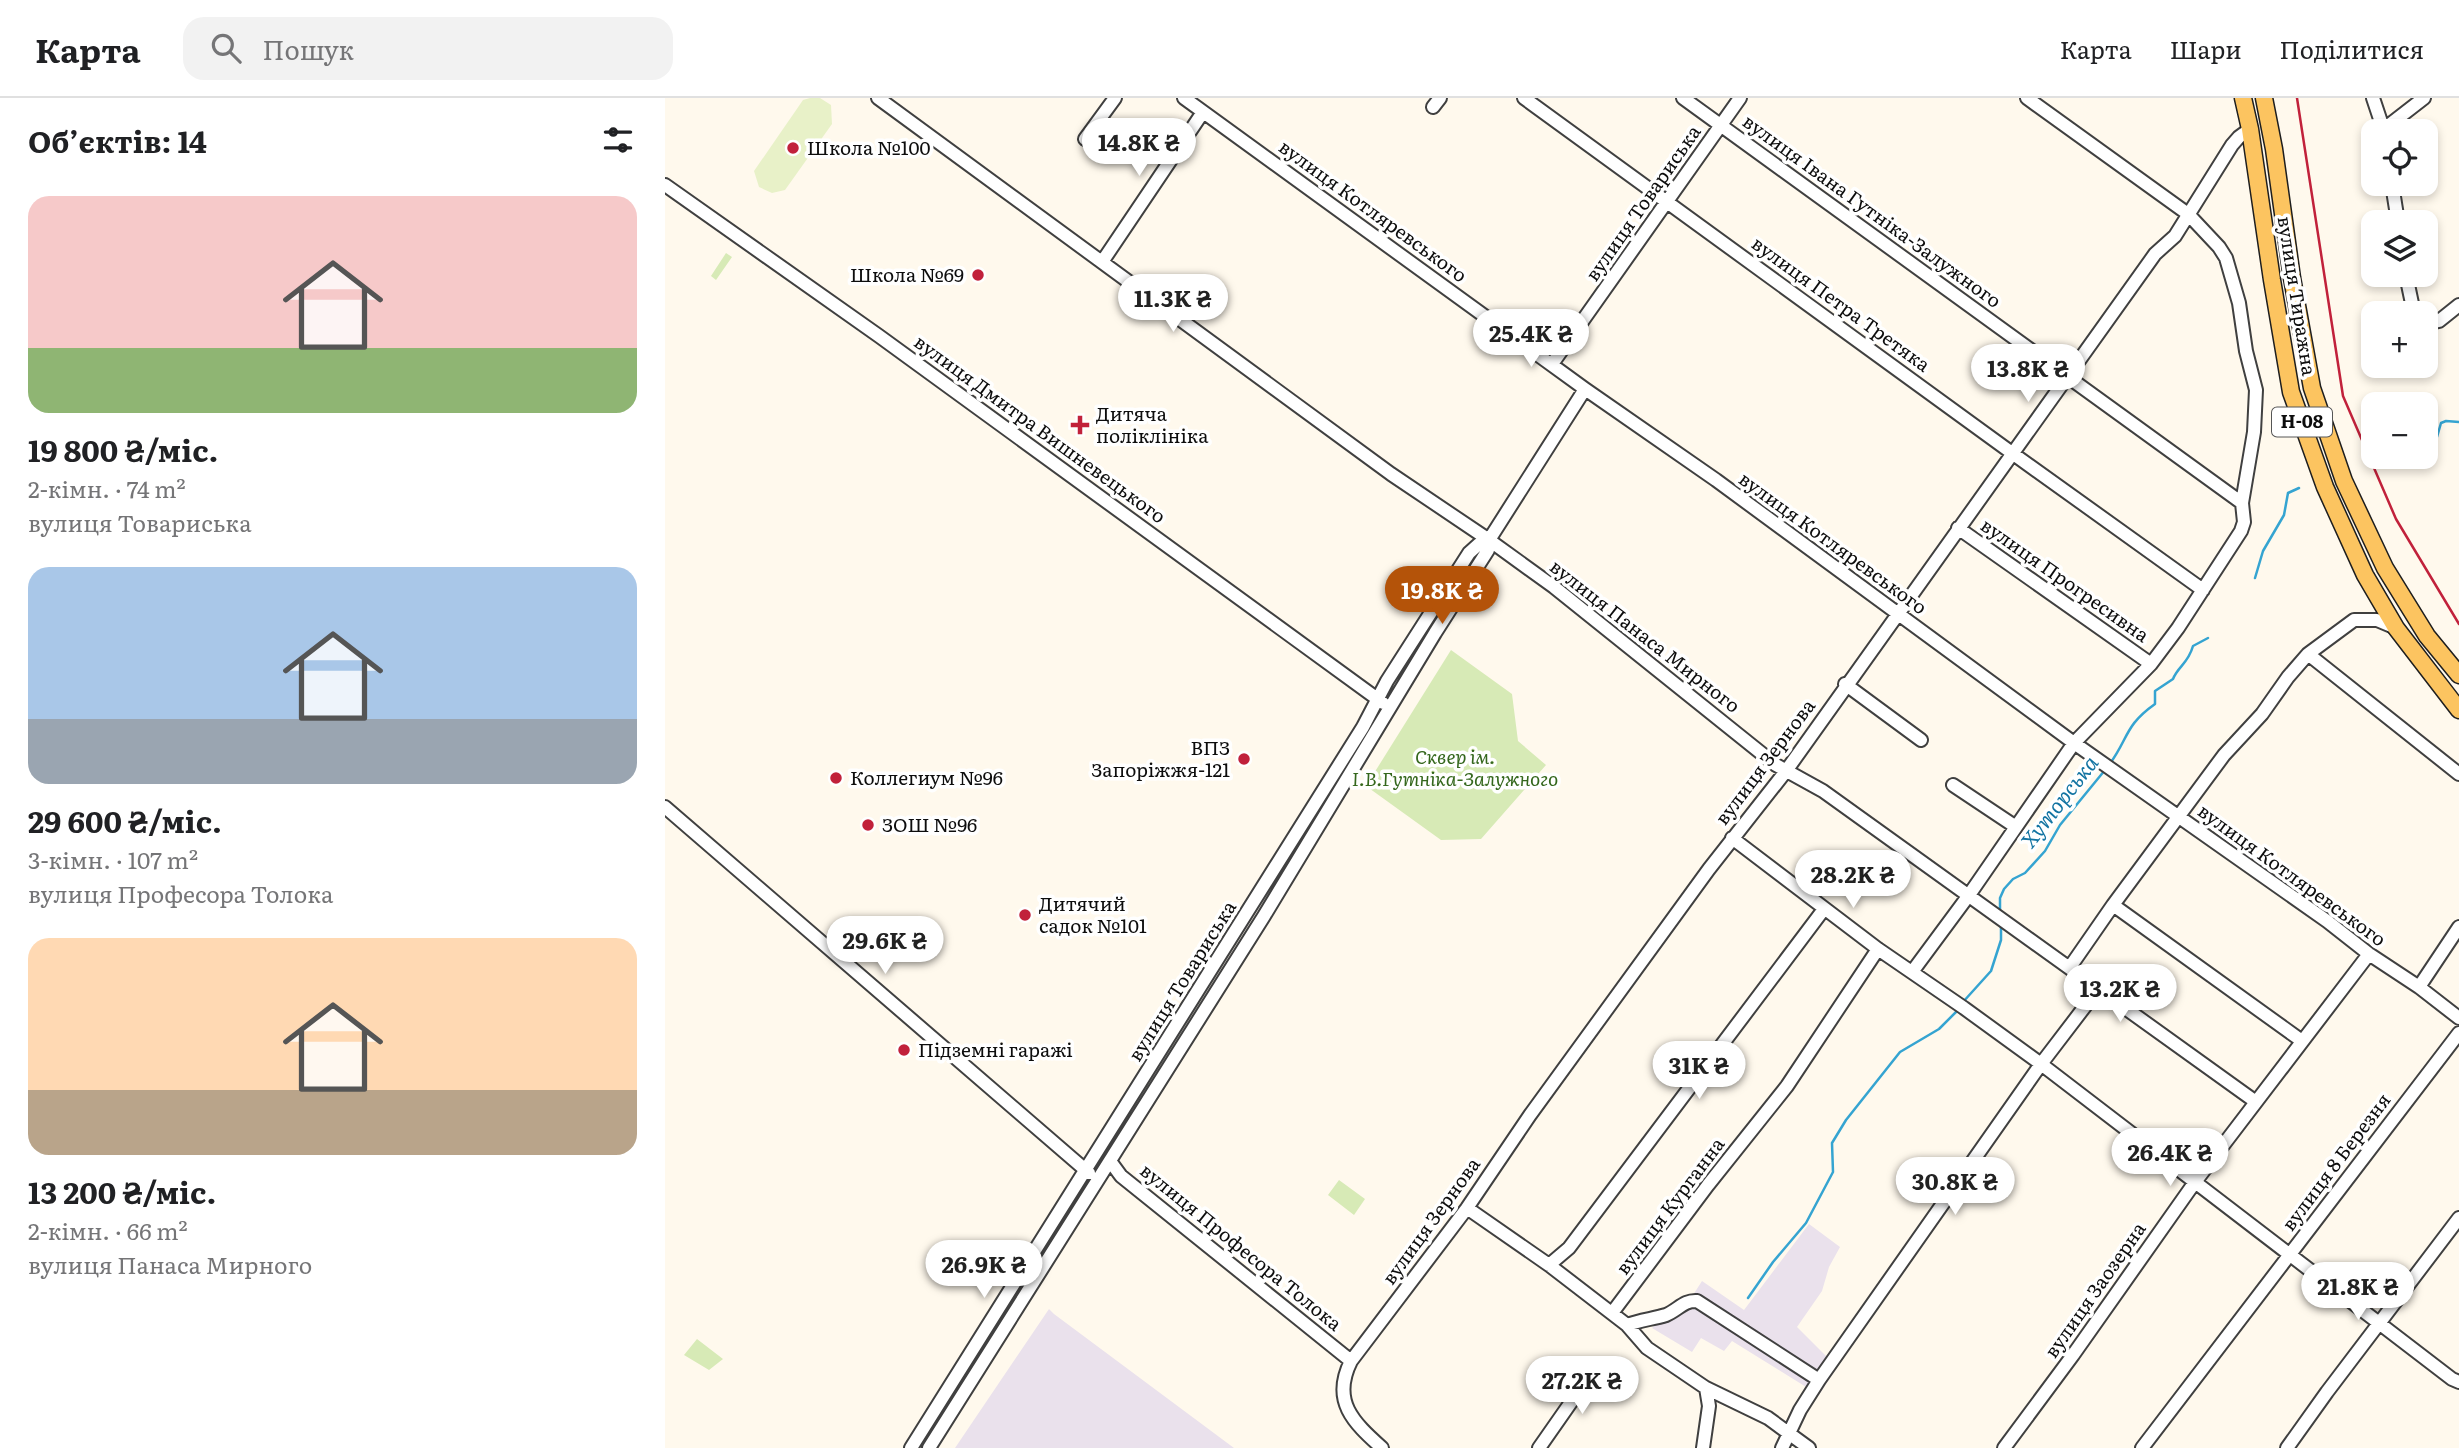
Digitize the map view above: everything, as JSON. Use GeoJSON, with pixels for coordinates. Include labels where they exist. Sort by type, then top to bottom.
{"type":"FeatureCollection","features":[{"type":"Feature","properties":{"kind":"main road","name":"вулиця Тиражна"},"geometry":{"type":"LineString","coordinates":[[2243,98],[2291,392],[2325,487],[2365,575],[2396,628],[2459,710]]}},
{"type":"Feature","properties":{"kind":"main road","name":"вулиця Тиражна"},"geometry":{"type":"LineString","coordinates":[[2264,98],[2312,388],[2344,481],[2385,568],[2427,636],[2459,675]]}},
{"type":"Feature","properties":{"kind":"street","name":"вулиця Панаса Мирного"},"geometry":{"type":"LineString","coordinates":[[878,98],[1391,474],[1554,587],[1766,758],[1810,782],[2256,1102]]}},
{"type":"Feature","properties":{"kind":"street"},"geometry":{"type":"LineString","coordinates":[[1085,139],[1115,98]]}},
{"type":"Feature","properties":{"kind":"street","name":"вулиця Котляревського"},"geometry":{"type":"LineString","coordinates":[[1184,98],[1202,106],[1585,389],[1706,473],[2074,743],[2327,921],[2459,1018]]}},
{"type":"Feature","properties":{"kind":"street","name":"вулиця Петра Третяка"},"geometry":{"type":"LineString","coordinates":[[1524,98],[2203,590]]}},
{"type":"Feature","properties":{"kind":"street","name":"вулиця Івана Гутніка-Залужного"},"geometry":{"type":"LineString","coordinates":[[1683,98],[2242,503]]}},
{"type":"Feature","properties":{"kind":"street","name":"вулиця Товариська"},"geometry":{"type":"LineString","coordinates":[[1552,364],[1740,98]]}},
{"type":"Feature","properties":{"kind":"street"},"geometry":{"type":"LineString","coordinates":[[1912,972],[2074,743],[2151,664],[2203,590],[2244,522],[2242,503],[2254,432],[2256,390],[2246,351],[2239,303],[2226,258],[2187,214],[2027,98]]}},
{"type":"Feature","properties":{"kind":"street"},"geometry":{"type":"LineString","coordinates":[[2373,98],[2380,119]]}},
{"type":"Feature","properties":{"kind":"street"},"geometry":{"type":"LineString","coordinates":[[2398,119],[2424,98]]}},
{"type":"Feature","properties":{"kind":"street"},"geometry":{"type":"LineString","coordinates":[[1102,262],[1202,106]]}},
{"type":"Feature","properties":{"kind":"street","name":"вулиця Зернова"},"geometry":{"type":"LineString","coordinates":[[1382,1448],[1359,1427],[1347,1410],[1342,1392],[1344,1375],[1351,1361],[1467,1208],[1530,1115],[1733,838],[1786,771],[1845,684],[2155,254],[2175,236],[2232,145],[2250,129]]}},
{"type":"Feature","properties":{"kind":"street","name":"вулиця Дмитра Вишневецького"},"geometry":{"type":"LineString","coordinates":[[665,185],[1391,707]]}},
{"type":"Feature","properties":{"kind":"street"},"geometry":{"type":"LineString","coordinates":[[2438,321],[2459,305]]}},
{"type":"Feature","properties":{"kind":"street","name":"вулиця Товариська"},"geometry":{"type":"LineString","coordinates":[[929,1448],[1375,736],[1435,633],[1488,550],[1489,540],[1585,389]]}},
{"type":"Feature","properties":{"kind":"street","name":"вулиця Прогресивна"},"geometry":{"type":"LineString","coordinates":[[1958,528],[2151,664]]}},
{"type":"Feature","properties":{"kind":"street","name":"вулиця Товариська"},"geometry":{"type":"LineString","coordinates":[[911,1448],[1363,727],[1387,681],[1469,553],[1489,540]]}},
{"type":"Feature","properties":{"kind":"street"},"geometry":{"type":"LineString","coordinates":[[2070,967],[2224,755],[2262,714],[2308,654],[2354,620],[2377,620],[2396,628]]}},
{"type":"Feature","properties":{"kind":"street"},"geometry":{"type":"LineString","coordinates":[[2308,654],[2459,774]]}},
{"type":"Feature","properties":{"kind":"street"},"geometry":{"type":"LineString","coordinates":[[1845,684],[1921,740]]}},
{"type":"Feature","properties":{"kind":"street"},"geometry":{"type":"LineString","coordinates":[[1363,727],[1373,724],[1375,736]]}},
{"type":"Feature","properties":{"kind":"street"},"geometry":{"type":"LineString","coordinates":[[1953,785],[2016,827]]}},
{"type":"Feature","properties":{"kind":"street"},"geometry":{"type":"LineString","coordinates":[[665,807],[1084,1170],[1098,1179]]}},
{"type":"Feature","properties":{"kind":"street"},"geometry":{"type":"LineString","coordinates":[[1733,838],[1878,949],[2041,1064],[2378,1324],[2459,1382]]}},
{"type":"Feature","properties":{"kind":"street"},"geometry":{"type":"LineString","coordinates":[[2113,905],[2302,1041]]}},
{"type":"Feature","properties":{"kind":"street"},"geometry":{"type":"LineString","coordinates":[[1549,1265],[1569,1248],[1824,909]]}},
{"type":"Feature","properties":{"kind":"street"},"geometry":{"type":"LineString","coordinates":[[2419,987],[2459,927]]}},
{"type":"Feature","properties":{"kind":"street","name":"вулиця Курганна"},"geometry":{"type":"LineString","coordinates":[[1612,1313],[1708,1185],[1787,1086],[1878,949]]}},
{"type":"Feature","properties":{"kind":"street","name":"вулиця Заозерна"},"geometry":{"type":"LineString","coordinates":[[2004,1448],[2074,1355],[2195,1182],[2369,954]]}},
{"type":"Feature","properties":{"kind":"street"},"geometry":{"type":"LineString","coordinates":[[1782,1448],[1788,1431],[1819,1380],[2041,1064],[2099,988]]}},
{"type":"Feature","properties":{"kind":"street","name":"вулиця 8 Березня"},"geometry":{"type":"LineString","coordinates":[[2142,1448],[2459,1032]]}},
{"type":"Feature","properties":{"kind":"street","name":"вулиця Професора Толока"},"geometry":{"type":"LineString","coordinates":[[1110,1160],[1121,1176],[1351,1361]]}},
{"type":"Feature","properties":{"kind":"street"},"geometry":{"type":"LineString","coordinates":[[1467,1208],[1612,1313],[1647,1348],[1706,1388],[1743,1404],[1788,1431],[1809,1448]]}},
{"type":"Feature","properties":{"kind":"street"},"geometry":{"type":"LineString","coordinates":[[2287,1448],[2459,1218]]}},
{"type":"Feature","properties":{"kind":"street"},"geometry":{"type":"LineString","coordinates":[[1626,1325],[1664,1315],[1684,1303],[1697,1300],[1819,1380]]}},
{"type":"Feature","properties":{"kind":"street"},"geometry":{"type":"LineString","coordinates":[[997,1310],[1010,1319]]}},
{"type":"Feature","properties":{"kind":"street"},"geometry":{"type":"LineString","coordinates":[[1539,1448],[1597,1366]]}},
{"type":"Feature","properties":{"kind":"street"},"geometry":{"type":"LineString","coordinates":[[1703,1448],[1709,1406],[1706,1388]]}},
{"type":"Feature","properties":{"kind":"shaded area"},"geometry":{"type":"Polygon","coordinates":[[[1809,1224],[1840,1247],[1829,1267],[1822,1291],[1797,1327],[1837,1367],[1819,1395],[1732,1341],[1724,1351],[1701,1338],[1692,1352],[1652,1328],[1661,1319],[1686,1306],[1702,1281],[1744,1310],[1809,1224]]]}},
{"type":"Feature","properties":{"kind":"shaded area"},"geometry":{"type":"Polygon","coordinates":[[[1049,1309],[1054,1314],[1234,1448],[955,1448],[1049,1309]]]}},
{"type":"Feature","properties":{"kind":"green space","name":"Школа №100"},"geometry":{"type":"Polygon","coordinates":[[[820,98],[831,105],[832,124],[785,190],[772,193],[759,187],[754,171],[803,100],[820,98]]]}},
{"type":"Feature","properties":{"kind":"green space"},"geometry":{"type":"Polygon","coordinates":[[[726,253],[732,257],[716,280],[711,276],[726,253]]]}},
{"type":"Feature","properties":{"kind":"green space","name":"Сквер ім. І.В.Гутніка-Залужного"},"geometry":{"type":"Polygon","coordinates":[[[1451,650],[1512,694],[1518,741],[1546,765],[1481,839],[1441,840],[1366,786],[1451,650]]]}},
{"type":"Feature","properties":{"kind":"green space"},"geometry":{"type":"Polygon","coordinates":[[[1339,1180],[1365,1199],[1354,1215],[1328,1195],[1339,1180]]]}},
{"type":"Feature","properties":{"kind":"green space"},"geometry":{"type":"Polygon","coordinates":[[[697,1339],[723,1359],[709,1370],[684,1355],[697,1339]]]}},
{"type":"Feature","properties":{"kind":"waterway","name":"Хуторська"},"geometry":{"type":"LineString","coordinates":[[2438,434],[2441,423],[2459,422]]}},
{"type":"Feature","properties":{"kind":"waterway","name":"Хуторська"},"geometry":{"type":"LineString","coordinates":[[2255,578],[2263,551],[2284,515],[2288,493],[2299,488]]}},
{"type":"Feature","properties":{"kind":"waterway","name":"Хуторська"},"geometry":{"type":"LineString","coordinates":[[2109,765],[2132,726],[2155,704],[2155,691],[2173,679],[2193,646],[2208,638]]}},
{"type":"Feature","properties":{"kind":"waterway","name":"Хуторська"},"geometry":{"type":"LineString","coordinates":[[2000,913],[2000,898],[2004,889],[2013,879],[2025,873],[2045,851],[2060,825],[2105,770]]}},
{"type":"Feature","properties":{"kind":"waterway","name":"Хуторська"},"geometry":{"type":"LineString","coordinates":[[1963,1002],[1991,971],[2001,940],[2001,926]]}},
{"type":"Feature","properties":{"kind":"waterway","name":"Хуторська"},"geometry":{"type":"LineString","coordinates":[[1748,1298],[1773,1262],[1806,1223],[1833,1172],[1832,1143],[1846,1120],[1900,1052],[1939,1029],[1958,1010]]}},
{"type":"Feature","properties":{"kind":"railway"},"geometry":{"type":"LineString","coordinates":[[2297,98],[2343,396],[2396,519],[2459,624]]}},
{"type":"Feature","properties":{"kind":"place","name":"Школа №100"},"geometry":{"type":"Point","coordinates":[793,148]}},
{"type":"Feature","properties":{"kind":"place","name":"Школа №69"},"geometry":{"type":"Point","coordinates":[978,275]}},
{"type":"Feature","properties":{"kind":"place","name":"Дитяча поліклініка"},"geometry":{"type":"Point","coordinates":[1080,425]}},
{"type":"Feature","properties":{"kind":"place","name":"ВПЗ Запоріжжя-121"},"geometry":{"type":"Point","coordinates":[1244,759]}},
{"type":"Feature","properties":{"kind":"place","name":"Коллегиум №96"},"geometry":{"type":"Point","coordinates":[836,778]}},
{"type":"Feature","properties":{"kind":"place","name":"ЗОШ №96"},"geometry":{"type":"Point","coordinates":[868,825]}},
{"type":"Feature","properties":{"kind":"place","name":"Дитячий садок №101"},"geometry":{"type":"Point","coordinates":[1025,915]}},
{"type":"Feature","properties":{"kind":"place","name":"Підземні гаражі"},"geometry":{"type":"Point","coordinates":[904,1050]}}]}
